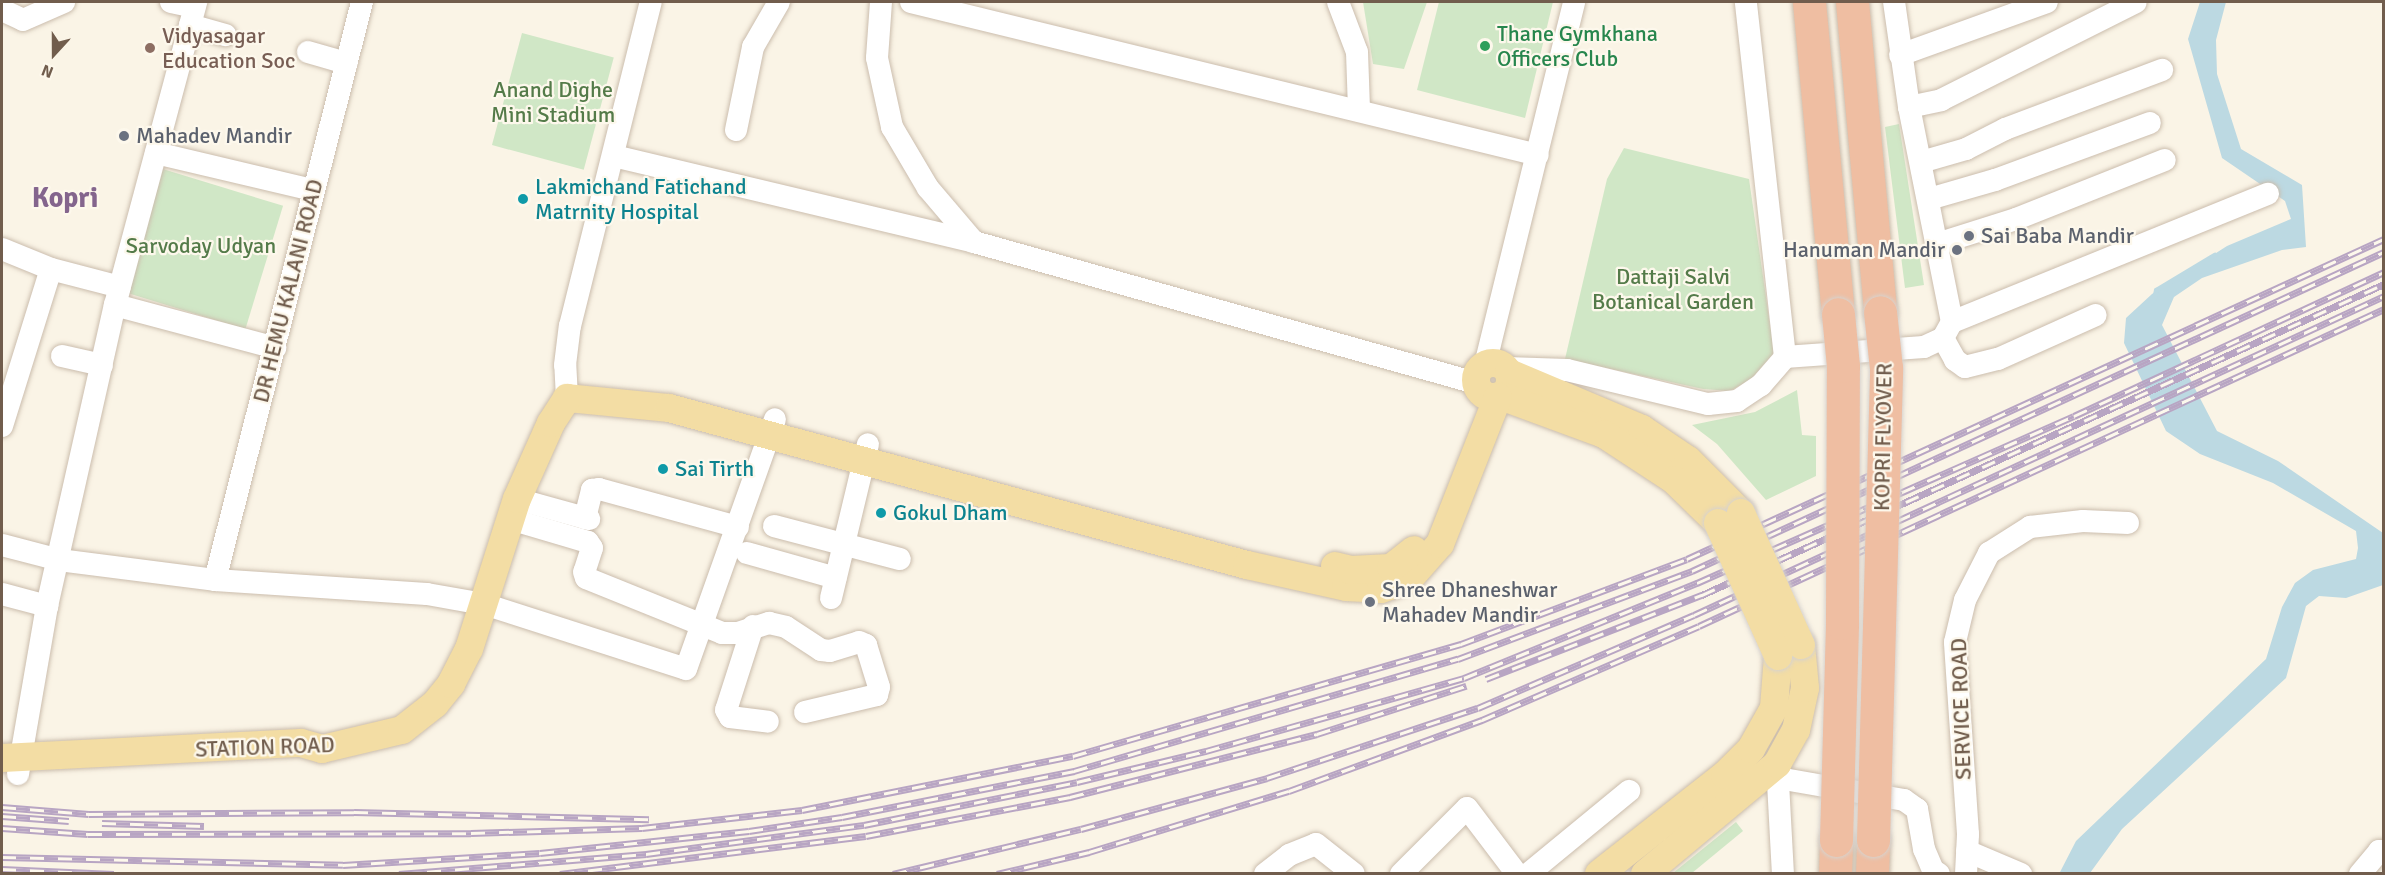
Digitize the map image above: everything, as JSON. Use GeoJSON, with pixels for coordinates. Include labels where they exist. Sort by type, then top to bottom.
{"type":"FeatureCollection","features":[{"type":"Feature","properties":{"kind":"highway","name":"KOPRI FLYOVER"},"geometry":{"type":"LineString","coordinates":[[1809,2],[1843,366],[1842,623],[1834,873]]}},
{"type":"Feature","properties":{"kind":"highway","name":"KOPRI FLYOVER"},"geometry":{"type":"LineString","coordinates":[[1852,2],[1886,368],[1872,873]]}},
{"type":"Feature","properties":{"kind":"main road"},"geometry":{"type":"LineString","coordinates":[[567,398],[671,400],[1026,495],[1136,527],[1348,578],[1381,589],[1409,579],[1432,541],[1494,382],[1642,429],[1688,460],[1729,518],[1790,650],[1805,688],[1796,730],[1778,771],[1645,873]]}},
{"type":"Feature","properties":{"kind":"main road","name":"STATION ROAD"},"geometry":{"type":"LineString","coordinates":[[10,766],[203,758],[301,743],[322,749],[402,730],[435,704],[469,650],[514,509],[551,423],[567,398]]}},
{"type":"Feature","properties":{"kind":"main road"},"geometry":{"type":"LineString","coordinates":[[1599,873],[1725,775],[1751,749],[1774,708],[1790,650]]}},
{"type":"Feature","properties":{"kind":"street"},"geometry":{"type":"LineString","coordinates":[[2,10],[24,20],[64,2]]}},
{"type":"Feature","properties":{"kind":"street"},"geometry":{"type":"LineString","coordinates":[[171,2],[194,11],[226,35]]}},
{"type":"Feature","properties":{"kind":"street","name":"DR HEMU KALANI ROAD"},"geometry":{"type":"LineString","coordinates":[[215,580],[275,348],[312,190],[362,2]]}},
{"type":"Feature","properties":{"kind":"street"},"geometry":{"type":"LineString","coordinates":[[567,398],[564,365],[570,326],[651,2]]}},
{"type":"Feature","properties":{"kind":"street"},"geometry":{"type":"LineString","coordinates":[[736,130],[753,47],[779,2]]}},
{"type":"Feature","properties":{"kind":"street"},"geometry":{"type":"LineString","coordinates":[[881,2],[877,58],[892,127],[928,188],[974,242]]}},
{"type":"Feature","properties":{"kind":"street"},"geometry":{"type":"LineString","coordinates":[[910,2],[1538,155]]}},
{"type":"Feature","properties":{"kind":"street"},"geometry":{"type":"LineString","coordinates":[[1338,2],[1357,52],[1359,110]]}},
{"type":"Feature","properties":{"kind":"street"},"geometry":{"type":"LineString","coordinates":[[1494,382],[1538,155],[1574,2]]}},
{"type":"Feature","properties":{"kind":"street"},"geometry":{"type":"LineString","coordinates":[[1746,2],[1785,357]]}},
{"type":"Feature","properties":{"kind":"street"},"geometry":{"type":"LineString","coordinates":[[1894,2],[1900,55],[1929,199],[1948,330],[1955,360],[1965,367],[1998,359],[2096,315]]}},
{"type":"Feature","properties":{"kind":"street"},"geometry":{"type":"LineString","coordinates":[[1900,55],[2047,2]]}},
{"type":"Feature","properties":{"kind":"street"},"geometry":{"type":"LineString","coordinates":[[1909,107],[1941,100],[2136,2]]}},
{"type":"Feature","properties":{"kind":"street"},"geometry":{"type":"LineString","coordinates":[[10,766],[118,296],[194,11]]}},
{"type":"Feature","properties":{"kind":"street"},"geometry":{"type":"LineString","coordinates":[[308,51],[346,63]]}},
{"type":"Feature","properties":{"kind":"street"},"geometry":{"type":"LineString","coordinates":[[1921,162],[1966,149],[2006,129],[2162,70]]}},
{"type":"Feature","properties":{"kind":"street"},"geometry":{"type":"LineString","coordinates":[[1929,199],[1995,180],[2150,123]]}},
{"type":"Feature","properties":{"kind":"street"},"geometry":{"type":"LineString","coordinates":[[156,153],[312,190]]}},
{"type":"Feature","properties":{"kind":"street"},"geometry":{"type":"LineString","coordinates":[[614,156],[974,242],[1494,382],[1567,370],[1708,404],[1737,401],[1761,385],[1785,357],[1924,347],[1948,330],[2268,194]]}},
{"type":"Feature","properties":{"kind":"street"},"geometry":{"type":"LineString","coordinates":[[1936,244],[2016,219],[2165,160]]}},
{"type":"Feature","properties":{"kind":"street"},"geometry":{"type":"LineString","coordinates":[[2,249],[118,296],[275,348]]}},
{"type":"Feature","properties":{"kind":"street"},"geometry":{"type":"LineString","coordinates":[[4,412],[10,372],[51,269]]}},
{"type":"Feature","properties":{"kind":"street"},"geometry":{"type":"LineString","coordinates":[[62,356],[102,366]]}},
{"type":"Feature","properties":{"kind":"street"},"geometry":{"type":"LineString","coordinates":[[2,544],[59,560],[215,580],[426,594],[484,604],[686,669],[703,626],[731,525],[772,428]]}},
{"type":"Feature","properties":{"kind":"street"},"geometry":{"type":"LineString","coordinates":[[747,553],[833,588],[844,544],[879,457]]}},
{"type":"Feature","properties":{"kind":"street"},"geometry":{"type":"LineString","coordinates":[[514,509],[587,518],[595,489],[731,525]]}},
{"type":"Feature","properties":{"kind":"street"},"geometry":{"type":"LineString","coordinates":[[731,525],[734,492]]}},
{"type":"Feature","properties":{"kind":"street"},"geometry":{"type":"LineString","coordinates":[[514,509],[588,542],[592,548],[584,572],[586,578],[703,626],[729,634],[769,623],[786,627],[821,650],[830,651],[859,642],[868,649],[879,687],[877,695],[805,712]]}},
{"type":"Feature","properties":{"kind":"street","name":"SERVICE ROAD"},"geometry":{"type":"LineString","coordinates":[[1967,862],[1954,642],[1965,600],[1989,553],[2030,527],[2083,521],[2128,523]]}},
{"type":"Feature","properties":{"kind":"street"},"geometry":{"type":"LineString","coordinates":[[774,526],[900,559]]}},
{"type":"Feature","properties":{"kind":"street"},"geometry":{"type":"LineString","coordinates":[[2,594],[47,606]]}},
{"type":"Feature","properties":{"kind":"street"},"geometry":{"type":"LineString","coordinates":[[753,626],[726,710],[730,717],[768,722]]}},
{"type":"Feature","properties":{"kind":"street"},"geometry":{"type":"LineString","coordinates":[[1751,749],[1778,771],[1904,800],[1917,809],[1924,849],[1933,870],[1939,873]]}},
{"type":"Feature","properties":{"kind":"street"},"geometry":{"type":"LineString","coordinates":[[1778,771],[1783,873]]}},
{"type":"Feature","properties":{"kind":"street"},"geometry":{"type":"LineString","coordinates":[[1528,873],[1629,791]]}},
{"type":"Feature","properties":{"kind":"street"},"geometry":{"type":"LineString","coordinates":[[1401,873],[1467,808],[1517,873]]}},
{"type":"Feature","properties":{"kind":"street"},"geometry":{"type":"LineString","coordinates":[[1264,873],[1289,855],[1316,844],[1354,873]]}},
{"type":"Feature","properties":{"kind":"street"},"geometry":{"type":"LineString","coordinates":[[2360,873],[2384,851]]}},
{"type":"Feature","properties":{"kind":"street"},"geometry":{"type":"LineString","coordinates":[[1967,862],[2021,873]]}},
{"type":"Feature","properties":{"kind":"green space"},"geometry":{"type":"Polygon","coordinates":[[[1363,2],[1427,2],[1404,69],[1373,64],[1363,2]]]}},
{"type":"Feature","properties":{"kind":"green space","name":"Thane Gymkhana Officers Club"},"geometry":{"type":"Polygon","coordinates":[[[1439,2],[1553,2],[1525,118],[1417,90],[1439,2]]]}},
{"type":"Feature","properties":{"kind":"green space","name":"Anand Dighe Mini Stadium"},"geometry":{"type":"Polygon","coordinates":[[[522,33],[614,58],[584,170],[492,145],[522,33]]]}},
{"type":"Feature","properties":{"kind":"green space"},"geometry":{"type":"Polygon","coordinates":[[[1899,124],[1924,285],[1905,288],[1885,127],[1899,124]]]}},
{"type":"Feature","properties":{"kind":"green space","name":"Dattaji Salvi Botanical Garden"},"geometry":{"type":"Polygon","coordinates":[[[1624,148],[1749,179],[1774,353],[1751,379],[1730,391],[1703,389],[1565,359],[1607,179],[1624,148]]]}},
{"type":"Feature","properties":{"kind":"green space","name":"Sarvoday Udyan"},"geometry":{"type":"Polygon","coordinates":[[[153,166],[283,206],[245,329],[115,289],[153,166]]]}},
{"type":"Feature","properties":{"kind":"green space"},"geometry":{"type":"Polygon","coordinates":[[[1797,390],[1802,435],[1816,436],[1816,476],[1766,500],[1717,444],[1692,425],[1755,412],[1797,390]]]}},
{"type":"Feature","properties":{"kind":"green space"},"geometry":{"type":"Polygon","coordinates":[[[1736,822],[1743,831],[1692,873],[1673,873],[1736,822]]]}},
{"type":"Feature","properties":{"kind":"water"},"geometry":{"type":"Polygon","coordinates":[[[2200,2],[2226,2],[2216,40],[2217,74],[2241,149],[2302,185],[2306,247],[2282,250],[2202,278],[2174,297],[2162,325],[2217,431],[2278,461],[2383,533],[2383,585],[2346,598],[2319,596],[2306,606],[2286,678],[2122,829],[2090,873],[2059,874],[2076,841],[2266,659],[2282,607],[2295,583],[2313,570],[2356,559],[2358,548],[2356,531],[2273,483],[2200,454],[2166,431],[2124,343],[2126,318],[2152,294],[2227,246],[2291,219],[2285,201],[2222,158],[2188,39],[2200,2]]]}},
{"type":"Feature","properties":{"kind":"waterway"},"geometry":{"type":"LineString","coordinates":[[2154,298],[2156,290],[2214,255]]}},
{"type":"Feature","properties":{"kind":"railway"},"geometry":{"type":"LineString","coordinates":[[2,828],[88,834],[471,833],[642,828],[802,810],[1073,756],[1461,644],[1687,559],[2384,239]]}},
{"type":"Feature","properties":{"kind":"railway"},"geometry":{"type":"LineString","coordinates":[[2,857],[343,865],[540,853],[749,831],[842,817],[1074,771],[1458,659],[1692,571],[2384,252]]}},
{"type":"Feature","properties":{"kind":"railway"},"geometry":{"type":"LineString","coordinates":[[399,874],[646,854],[864,825],[1077,782],[1206,751],[1464,678],[1697,583],[2074,416],[2384,272]]}},
{"type":"Feature","properties":{"kind":"railway"},"geometry":{"type":"LineString","coordinates":[[1486,679],[1702,595],[2384,284]]}},
{"type":"Feature","properties":{"kind":"railway"},"geometry":{"type":"LineString","coordinates":[[893,874],[1081,829],[1267,778],[1478,708],[1694,615],[2384,296]]}},
{"type":"Feature","properties":{"kind":"railway"},"geometry":{"type":"LineString","coordinates":[[997,874],[1089,852],[1289,791],[1482,720],[1699,626],[2384,309]]}},
{"type":"Feature","properties":{"kind":"railway"},"geometry":{"type":"LineString","coordinates":[[560,874],[866,836],[1070,797],[1317,734],[1466,686]]}},
{"type":"Feature","properties":{"kind":"railway"},"geometry":{"type":"LineString","coordinates":[[2,807],[89,814],[354,812],[649,819]]}},
{"type":"Feature","properties":{"kind":"railway"},"geometry":{"type":"LineString","coordinates":[[2,816],[69,821]]}},
{"type":"Feature","properties":{"kind":"railway"},"geometry":{"type":"LineString","coordinates":[[102,823],[204,826]]}},
{"type":"Feature","properties":{"kind":"railway"},"geometry":{"type":"LineString","coordinates":[[2,869],[114,874]]}},
{"type":"Feature","properties":{"kind":"place","name":"Thane Gymkhana Officers Club"},"geometry":{"type":"Point","coordinates":[1485,46]}},
{"type":"Feature","properties":{"kind":"place","name":"Vidyasagar Education Soc"},"geometry":{"type":"Point","coordinates":[150,48]}},
{"type":"Feature","properties":{"kind":"place","name":"Mahadev Mandir"},"geometry":{"type":"Point","coordinates":[124,136]}},
{"type":"Feature","properties":{"kind":"place","name":"Lakmichand Fatichand Matrnity Hospital"},"geometry":{"type":"Point","coordinates":[523,199]}},
{"type":"Feature","properties":{"kind":"place","name":"Sai Baba Mandir"},"geometry":{"type":"Point","coordinates":[1969,236]}},
{"type":"Feature","properties":{"kind":"place","name":"Hanuman Mandir"},"geometry":{"type":"Point","coordinates":[1957,250]}},
{"type":"Feature","properties":{"kind":"place","name":"Sai Tirth"},"geometry":{"type":"Point","coordinates":[663,469]}},
{"type":"Feature","properties":{"kind":"place","name":"Gokul Dham"},"geometry":{"type":"Point","coordinates":[881,513]}},
{"type":"Feature","properties":{"kind":"place","name":"Shree Dhaneshwar Mahadev Mandir"},"geometry":{"type":"Point","coordinates":[1370,602]}},
{"type":"Feature","properties":{"kind":"district","name":"Kopri"},"geometry":{"type":"Point","coordinates":[65,198]}}]}
